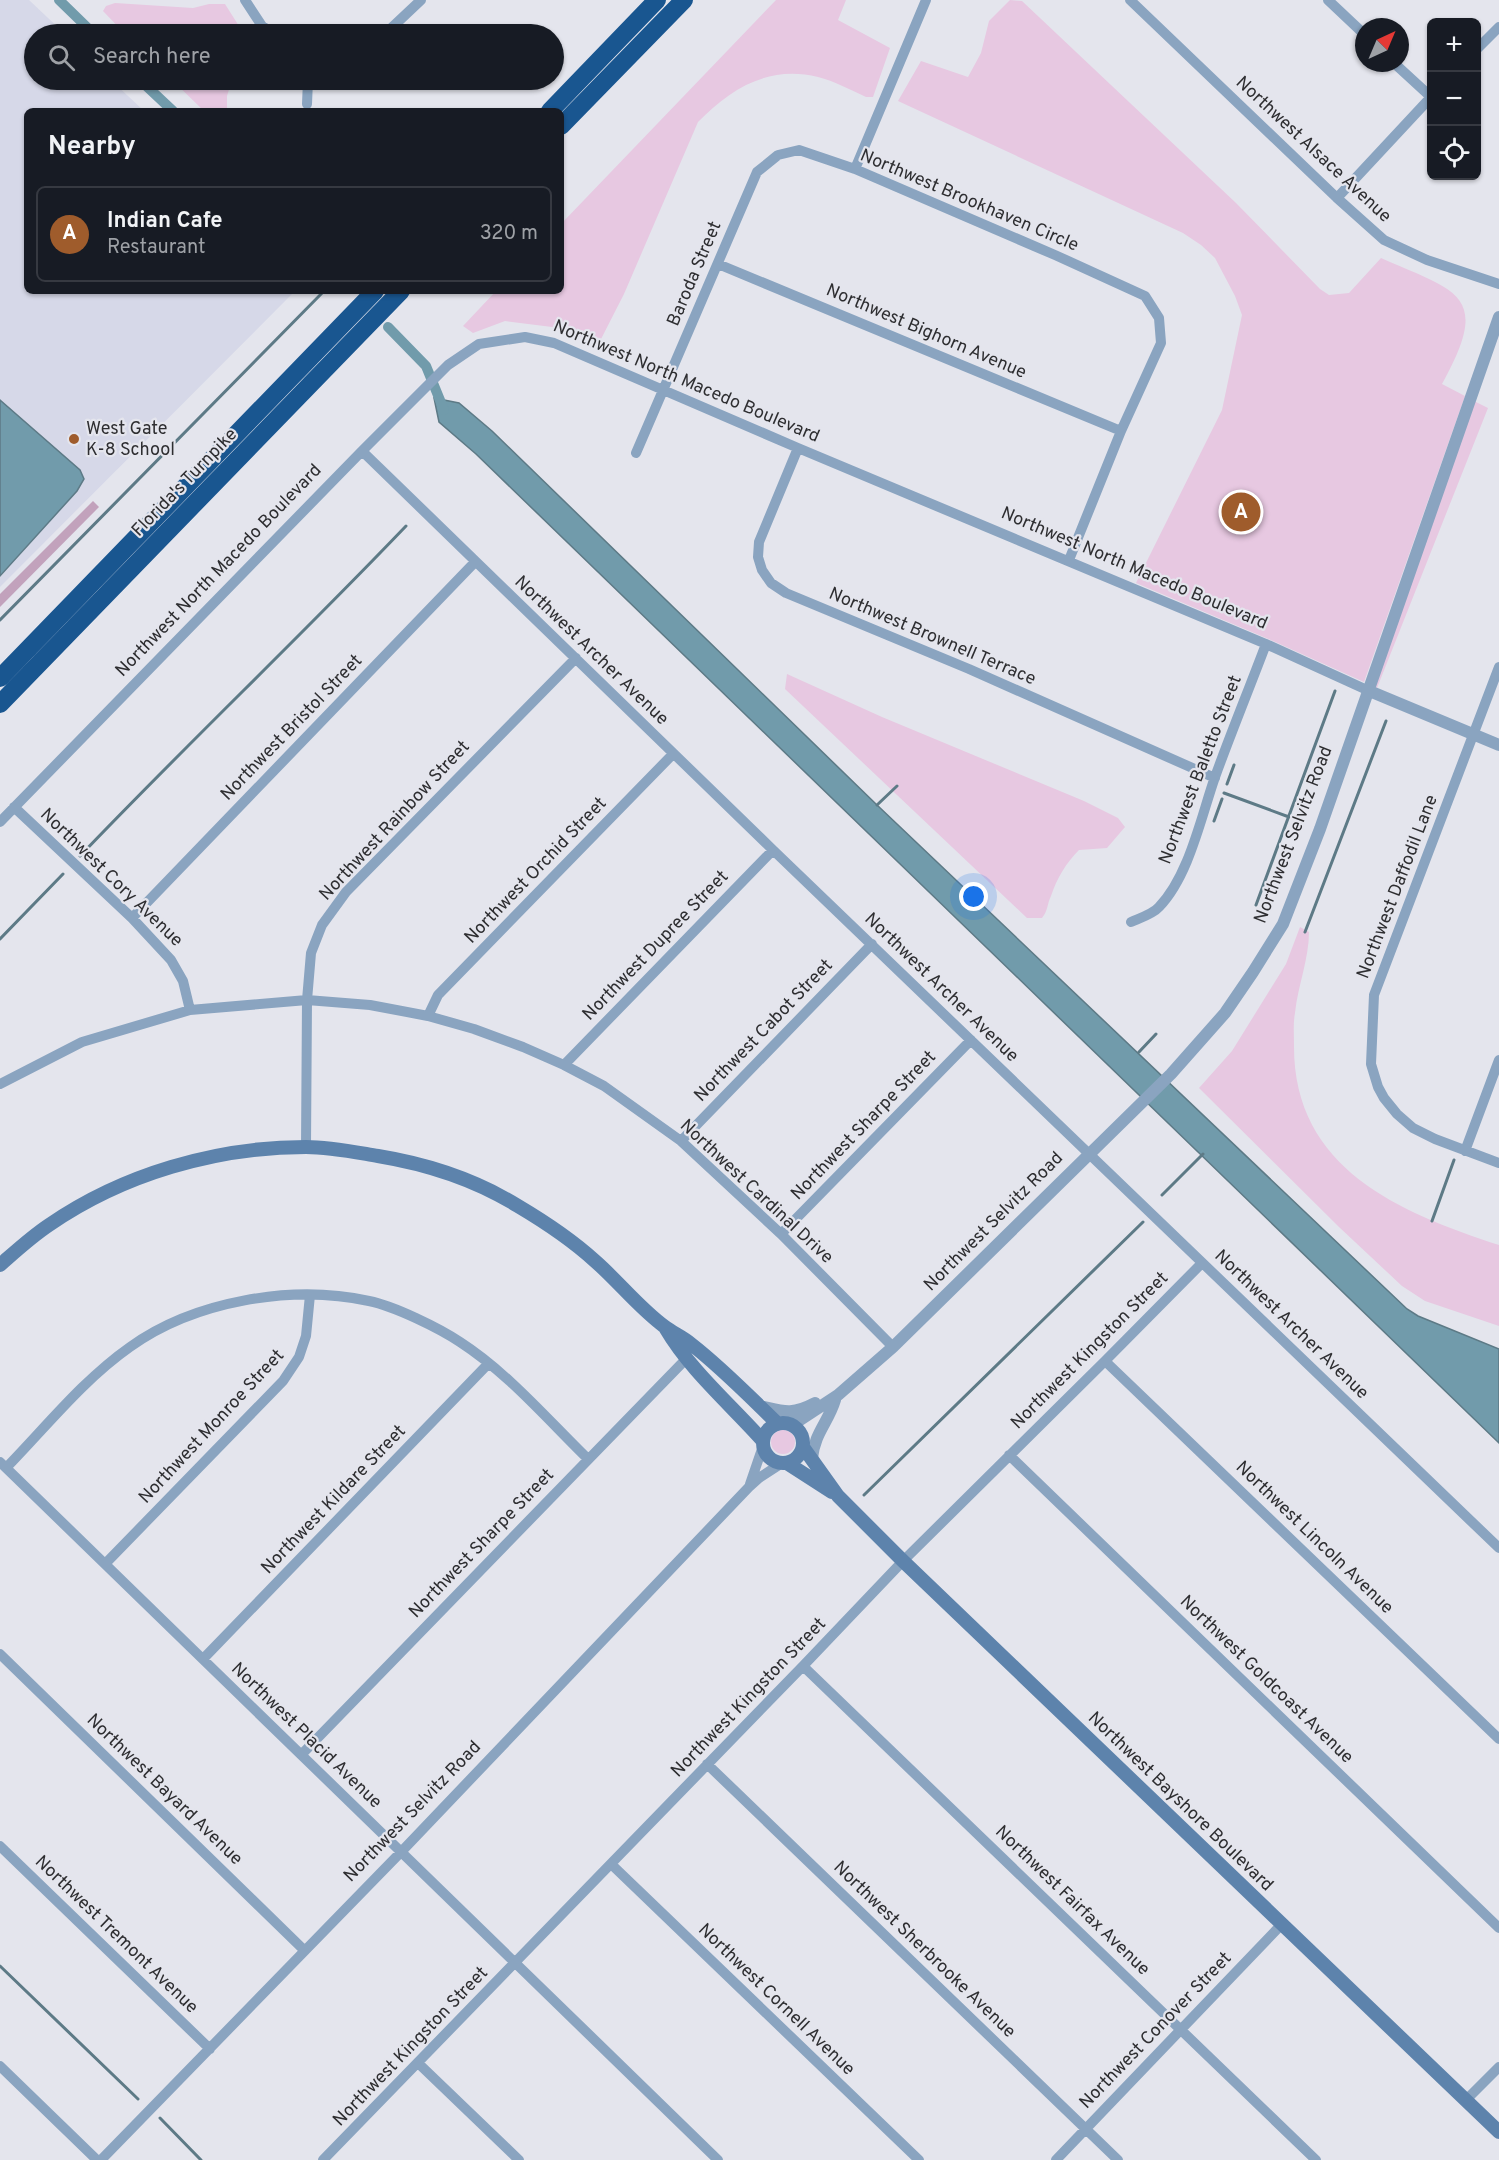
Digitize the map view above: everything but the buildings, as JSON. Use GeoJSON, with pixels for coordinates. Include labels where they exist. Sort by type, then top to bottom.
{"type":"FeatureCollection","features":[{"type":"Feature","properties":{"kind":"highway"},"geometry":{"type":"LineString","coordinates":[[553,108],[657,0]]}},
{"type":"Feature","properties":{"kind":"highway"},"geometry":{"type":"LineString","coordinates":[[564,123],[684,0]]}},
{"type":"Feature","properties":{"kind":"highway","name":"Florida's Turnpike"},"geometry":{"type":"LineString","coordinates":[[0,678],[372,294]]}},
{"type":"Feature","properties":{"kind":"highway","name":"Florida's Turnpike"},"geometry":{"type":"LineString","coordinates":[[0,704],[398,294]]}},
{"type":"Feature","properties":{"kind":"main road"},"geometry":{"type":"LineString","coordinates":[[0,1265],[49,1224],[88,1201],[129,1181],[169,1167],[216,1156],[263,1149],[306,1147],[346,1150],[398,1159],[441,1170],[517,1204],[563,1235],[595,1261],[665,1327],[692,1344],[759,1406],[782,1424],[796,1428],[803,1445],[797,1458],[784,1463],[767,1456],[763,1444],[674,1343],[665,1327]]}},
{"type":"Feature","properties":{"kind":"main road"},"geometry":{"type":"LineString","coordinates":[[763,1444],[767,1431],[782,1424]]}},
{"type":"Feature","properties":{"kind":"main road","name":"Northwest Bayshore Boulevard"},"geometry":{"type":"LineString","coordinates":[[803,1445],[838,1496],[903,1561],[1499,2132]]}},
{"type":"Feature","properties":{"kind":"main road","name":"Northwest Bayshore Boulevard"},"geometry":{"type":"LineString","coordinates":[[784,1463],[838,1496]]}},
{"type":"Feature","properties":{"kind":"street"},"geometry":{"type":"LineString","coordinates":[[245,0],[260,24]]}},
{"type":"Feature","properties":{"kind":"street"},"geometry":{"type":"LineString","coordinates":[[396,24],[421,0]]}},
{"type":"Feature","properties":{"kind":"street"},"geometry":{"type":"LineString","coordinates":[[855,169],[926,0]]}},
{"type":"Feature","properties":{"kind":"street","name":"Northwest Alsace Avenue"},"geometry":{"type":"LineString","coordinates":[[1130,0],[1384,240],[1427,260],[1499,284]]}},
{"type":"Feature","properties":{"kind":"street"},"geometry":{"type":"LineString","coordinates":[[1328,0],[1355,26]]}},
{"type":"Feature","properties":{"kind":"street"},"geometry":{"type":"LineString","coordinates":[[1481,45],[1499,27]]}},
{"type":"Feature","properties":{"kind":"street"},"geometry":{"type":"LineString","coordinates":[[1404,72],[1427,93]]}},
{"type":"Feature","properties":{"kind":"street"},"geometry":{"type":"LineString","coordinates":[[307,104],[308,90]]}},
{"type":"Feature","properties":{"kind":"street"},"geometry":{"type":"LineString","coordinates":[[1337,198],[1427,101]]}},
{"type":"Feature","properties":{"kind":"street","name":"Northwest Brookhaven Circle"},"geometry":{"type":"LineString","coordinates":[[757,172],[778,155],[799,150],[855,169],[1145,296],[1159,318],[1161,343],[1121,431]]}},
{"type":"Feature","properties":{"kind":"street","name":"Baroda Street"},"geometry":{"type":"LineString","coordinates":[[636,453],[757,172]]}},
{"type":"Feature","properties":{"kind":"street","name":"Northwest Bighorn Avenue"},"geometry":{"type":"LineString","coordinates":[[718,264],[1121,431]]}},
{"type":"Feature","properties":{"kind":"street","name":"Northwest Selvitz Road"},"geometry":{"type":"LineString","coordinates":[[782,1424],[800,1420],[835,1398],[893,1347],[1171,1074],[1225,1013],[1283,924],[1320,829],[1499,317]]}},
{"type":"Feature","properties":{"kind":"street","name":"Northwest North Macedo Boulevard"},"geometry":{"type":"LineString","coordinates":[[0,822],[448,365],[479,344],[525,337],[554,343],[798,448],[1069,560],[1499,745]]}},
{"type":"Feature","properties":{"kind":"street"},"geometry":{"type":"LineString","coordinates":[[1069,560],[1121,431]]}},
{"type":"Feature","properties":{"kind":"street","name":"Northwest Brownell Terrace"},"geometry":{"type":"LineString","coordinates":[[798,448],[759,542],[758,557],[762,570],[776,587],[825,610],[969,669],[1215,778]]}},
{"type":"Feature","properties":{"kind":"street","name":"Northwest Archer Avenue"},"geometry":{"type":"LineString","coordinates":[[362,451],[673,754],[1499,1548]]}},
{"type":"Feature","properties":{"kind":"street","name":"Northwest Bristol Street"},"geometry":{"type":"LineString","coordinates":[[132,918],[475,562]]}},
{"type":"Feature","properties":{"kind":"street","name":"Northwest Baletto Street"},"geometry":{"type":"LineString","coordinates":[[1131,922],[1158,909],[1170,893],[1196,838],[1215,778],[1266,645]]}},
{"type":"Feature","properties":{"kind":"street","name":"Northwest Rainbow Street"},"geometry":{"type":"LineString","coordinates":[[306,1147],[307,1000],[311,953],[322,925],[346,892],[576,658]]}},
{"type":"Feature","properties":{"kind":"street","name":"Northwest Daffodil Lane"},"geometry":{"type":"LineString","coordinates":[[1499,667],[1374,995],[1371,1064],[1377,1087],[1397,1114],[1422,1133],[1499,1163]]}},
{"type":"Feature","properties":{"kind":"street","name":"Northwest Orchid Street"},"geometry":{"type":"LineString","coordinates":[[428,1016],[438,995],[673,754]]}},
{"type":"Feature","properties":{"kind":"street","name":"Northwest Cory Avenue"},"geometry":{"type":"LineString","coordinates":[[14,807],[132,918],[171,960],[183,981],[190,1010]]}},
{"type":"Feature","properties":{"kind":"street","name":"Northwest Dupree Street"},"geometry":{"type":"LineString","coordinates":[[564,1065],[773,850]]}},
{"type":"Feature","properties":{"kind":"street","name":"Northwest Cabot Street"},"geometry":{"type":"LineString","coordinates":[[681,1141],[872,944]]}},
{"type":"Feature","properties":{"kind":"street","name":"Northwest Cardinal Drive"},"geometry":{"type":"LineString","coordinates":[[0,1084],[82,1042],[190,1010],[307,1000],[370,1005],[428,1016],[474,1029],[523,1047],[604,1086],[681,1141],[781,1234],[893,1347]]}},
{"type":"Feature","properties":{"kind":"street","name":"Northwest Sharpe Street"},"geometry":{"type":"LineString","coordinates":[[781,1234],[971,1040]]}},
{"type":"Feature","properties":{"kind":"street"},"geometry":{"type":"LineString","coordinates":[[1465,1150],[1499,1060]]}},
{"type":"Feature","properties":{"kind":"street","name":"Northwest Kingston Street"},"geometry":{"type":"LineString","coordinates":[[323,2160],[903,1561],[1202,1263]]}},
{"type":"Feature","properties":{"kind":"street"},"geometry":{"type":"LineString","coordinates":[[3,1465],[94,1377],[130,1346],[178,1320],[236,1302],[275,1296],[310,1295],[372,1301],[424,1322],[460,1342],[488,1364],[588,1459]]}},
{"type":"Feature","properties":{"kind":"street","name":"Northwest Monroe Street"},"geometry":{"type":"LineString","coordinates":[[105,1564],[282,1381],[299,1357],[306,1335],[310,1295]]}},
{"type":"Feature","properties":{"kind":"street","name":"Northwest Sharpe Street"},"geometry":{"type":"LineString","coordinates":[[302,1754],[687,1358]]}},
{"type":"Feature","properties":{"kind":"street","name":"Northwest Lincoln Avenue"},"geometry":{"type":"LineString","coordinates":[[1105,1361],[1499,1739]]}},
{"type":"Feature","properties":{"kind":"street","name":"Northwest Kildare Street"},"geometry":{"type":"LineString","coordinates":[[203,1659],[488,1364]]}},
{"type":"Feature","properties":{"kind":"street"},"geometry":{"type":"LineString","coordinates":[[759,1406],[779,1412],[789,1412],[835,1398]]}},
{"type":"Feature","properties":{"kind":"street"},"geometry":{"type":"LineString","coordinates":[[812,1458],[817,1436],[832,1409],[835,1398]]}},
{"type":"Feature","properties":{"kind":"street","name":"Northwest Selvitz Road"},"geometry":{"type":"LineString","coordinates":[[803,1445],[835,1398]]}},
{"type":"Feature","properties":{"kind":"street","name":"Northwest Selvitz Road"},"geometry":{"type":"LineString","coordinates":[[748,1487],[763,1444]]}},
{"type":"Feature","properties":{"kind":"street","name":"Northwest Goldcoast Avenue"},"geometry":{"type":"LineString","coordinates":[[1009,1455],[1499,1928]]}},
{"type":"Feature","properties":{"kind":"street","name":"Northwest Selvitz Road"},"geometry":{"type":"LineString","coordinates":[[99,2160],[402,1851],[748,1487],[784,1463]]}},
{"type":"Feature","properties":{"kind":"street","name":"Northwest Placid Avenue"},"geometry":{"type":"LineString","coordinates":[[3,1465],[718,2160]]}},
{"type":"Feature","properties":{"kind":"street","name":"Northwest Bayard Avenue"},"geometry":{"type":"LineString","coordinates":[[0,1654],[304,1950]]}},
{"type":"Feature","properties":{"kind":"street","name":"Northwest Fairfax Avenue"},"geometry":{"type":"LineString","coordinates":[[803,1666],[1316,2160]]}},
{"type":"Feature","properties":{"kind":"street","name":"Northwest Sherbrooke Avenue"},"geometry":{"type":"LineString","coordinates":[[707,1764],[1118,2160]]}},
{"type":"Feature","properties":{"kind":"street","name":"Northwest Tremont Avenue"},"geometry":{"type":"LineString","coordinates":[[0,1846],[210,2049]]}},
{"type":"Feature","properties":{"kind":"street","name":"Northwest Cornell Avenue"},"geometry":{"type":"LineString","coordinates":[[611,1864],[919,2160]]}},
{"type":"Feature","properties":{"kind":"street","name":"Northwest Conover Street"},"geometry":{"type":"LineString","coordinates":[[1056,2160],[1281,1925]]}},
{"type":"Feature","properties":{"kind":"street"},"geometry":{"type":"LineString","coordinates":[[418,2063],[519,2160]]}},
{"type":"Feature","properties":{"kind":"street"},"geometry":{"type":"LineString","coordinates":[[0,2066],[99,2160]]}},
{"type":"Feature","properties":{"kind":"street"},"geometry":{"type":"LineString","coordinates":[[1466,2100],[1499,2067]]}},
{"type":"Feature","properties":{"kind":"shaded area","name":"West Gate K-8 School"},"geometry":{"type":"Polygon","coordinates":[[[0,0],[29,0],[54,24],[24,24],[24,90],[122,90],[141,108],[24,108],[24,294],[292,294],[0,587],[0,0]]]}},
{"type":"Feature","properties":{"kind":"shaded area"},"geometry":{"type":"Polygon","coordinates":[[[776,0],[846,0],[838,20],[890,48],[873,97],[866,97],[818,77],[783,74],[752,82],[724,99],[698,122],[624,294],[599,343],[552,327],[505,321],[473,333],[463,326],[493,294],[564,294],[564,221],[776,0]]]}},
{"type":"Feature","properties":{"kind":"shaded area"},"geometry":{"type":"Polygon","coordinates":[[[1010,0],[1022,1],[1236,203],[1320,289],[1329,295],[1349,293],[1381,258],[1430,279],[1447,289],[1459,300],[1465,314],[1464,331],[1457,354],[1442,384],[1465,396],[1364,682],[1136,583],[1222,410],[1242,315],[1235,296],[1215,258],[1183,233],[898,101],[921,61],[968,77],[981,53],[989,21],[1010,0]]]}},
{"type":"Feature","properties":{"kind":"shaded area"},"geometry":{"type":"Polygon","coordinates":[[[115,3],[193,8],[209,4],[225,4],[238,24],[115,24],[103,11],[106,6],[115,3]]]}},
{"type":"Feature","properties":{"kind":"shaded area"},"geometry":{"type":"Polygon","coordinates":[[[182,90],[229,90],[227,108],[201,108],[182,90]]]}},
{"type":"Feature","properties":{"kind":"shaded area"},"geometry":{"type":"Polygon","coordinates":[[[1474,401],[1488,408],[1377,688],[1374,687],[1474,401]]]}},
{"type":"Feature","properties":{"kind":"shaded area"},"geometry":{"type":"Polygon","coordinates":[[[93,501],[99,507],[0,607],[0,594],[93,501]]]}},
{"type":"Feature","properties":{"kind":"shaded area"},"geometry":{"type":"Polygon","coordinates":[[[787,674],[882,717],[1084,801],[1118,818],[1125,827],[1107,848],[1079,850],[1059,877],[1042,918],[1027,918],[785,689],[787,674]]]}},
{"type":"Feature","properties":{"kind":"shaded area"},"geometry":{"type":"Polygon","coordinates":[[[1300,927],[1309,932],[1309,942],[1294,1017],[1294,1045],[1298,1088],[1311,1124],[1332,1154],[1358,1179],[1389,1200],[1424,1217],[1499,1245],[1499,1326],[1425,1301],[1402,1286],[1199,1088],[1232,1051],[1286,964],[1300,927]]]}},
{"type":"Feature","properties":{"kind":"shaded area"},"geometry":{"type":"Polygon","coordinates":[[[783,1430],[791,1434],[795,1442],[791,1450],[783,1454],[775,1450],[771,1442],[775,1434],[783,1430]]]}},
{"type":"Feature","properties":{"kind":"water"},"geometry":{"type":"Polygon","coordinates":[[[434,398],[459,403],[492,431],[877,805],[1407,1309],[1418,1316],[1499,1349],[1499,1443],[476,454],[439,422],[434,398]]]}},
{"type":"Feature","properties":{"kind":"water"},"geometry":{"type":"Polygon","coordinates":[[[0,400],[80,470],[84,479],[77,491],[0,576],[0,400]]]}},
{"type":"Feature","properties":{"kind":"waterway"},"geometry":{"type":"LineString","coordinates":[[59,0],[84,24]]}},
{"type":"Feature","properties":{"kind":"waterway"},"geometry":{"type":"LineString","coordinates":[[151,90],[170,108]]}},
{"type":"Feature","properties":{"kind":"waterway"},"geometry":{"type":"LineString","coordinates":[[0,620],[321,294]]}},
{"type":"Feature","properties":{"kind":"waterway"},"geometry":{"type":"LineString","coordinates":[[388,327],[426,366],[444,410]]}},
{"type":"Feature","properties":{"kind":"waterway"},"geometry":{"type":"LineString","coordinates":[[80,856],[406,526]]}},
{"type":"Feature","properties":{"kind":"waterway"},"geometry":{"type":"LineString","coordinates":[[1256,905],[1335,691]]}},
{"type":"Feature","properties":{"kind":"waterway"},"geometry":{"type":"LineString","coordinates":[[1305,932],[1386,721]]}},
{"type":"Feature","properties":{"kind":"waterway"},"geometry":{"type":"LineString","coordinates":[[1227,784],[1234,765]]}},
{"type":"Feature","properties":{"kind":"waterway"},"geometry":{"type":"LineString","coordinates":[[877,805],[897,786]]}},
{"type":"Feature","properties":{"kind":"waterway"},"geometry":{"type":"LineString","coordinates":[[1224,793],[1289,817]]}},
{"type":"Feature","properties":{"kind":"waterway"},"geometry":{"type":"LineString","coordinates":[[1214,821],[1222,799]]}},
{"type":"Feature","properties":{"kind":"waterway"},"geometry":{"type":"LineString","coordinates":[[0,939],[63,874]]}},
{"type":"Feature","properties":{"kind":"waterway"},"geometry":{"type":"LineString","coordinates":[[1139,1052],[1156,1034]]}},
{"type":"Feature","properties":{"kind":"waterway"},"geometry":{"type":"LineString","coordinates":[[1162,1195],[1203,1154]]}},
{"type":"Feature","properties":{"kind":"waterway"},"geometry":{"type":"LineString","coordinates":[[1432,1221],[1454,1160]]}},
{"type":"Feature","properties":{"kind":"waterway"},"geometry":{"type":"LineString","coordinates":[[864,1495],[1143,1222]]}},
{"type":"Feature","properties":{"kind":"waterway"},"geometry":{"type":"LineString","coordinates":[[0,1966],[138,2099]]}},
{"type":"Feature","properties":{"kind":"waterway"},"geometry":{"type":"LineString","coordinates":[[160,2118],[201,2160]]}},
{"type":"Feature","properties":{"kind":"place","name":"West Gate K-8 School"},"geometry":{"type":"Point","coordinates":[74,439]}},
{"type":"Feature","properties":{"kind":"place","name":"Indian Cafe"},"geometry":{"type":"Point","coordinates":[1241,512]}}]}
